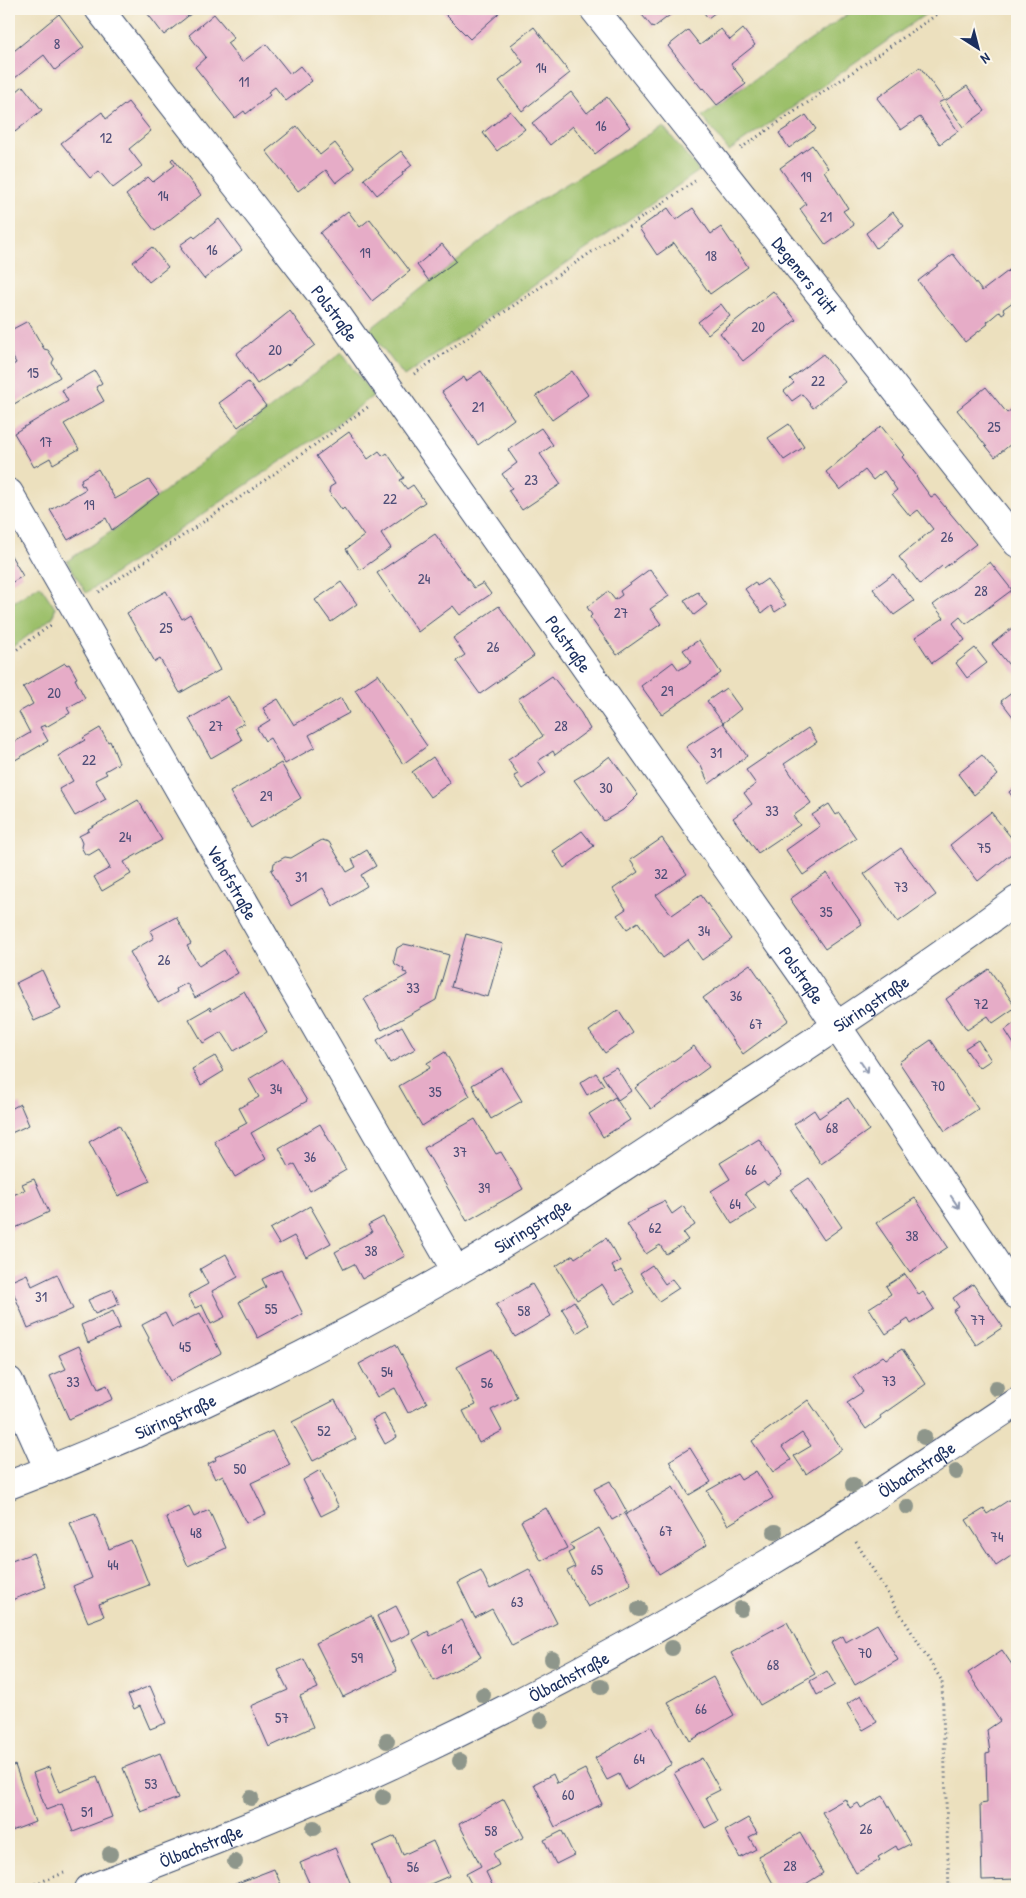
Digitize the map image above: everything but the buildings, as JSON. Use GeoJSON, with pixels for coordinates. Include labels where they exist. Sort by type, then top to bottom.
{"type":"FeatureCollection","features":[{"type":"Feature","properties":{"kind":"street","name":"Polstraße"},"geometry":{"type":"LineString","coordinates":[[99,9],[338,316],[808,983],[1017,1295]]}},
{"type":"Feature","properties":{"kind":"street","name":"Degeners Pütt"},"geometry":{"type":"LineString","coordinates":[[594,9],[1017,543]]}},
{"type":"Feature","properties":{"kind":"street","name":"Vehofstraße"},"geometry":{"type":"LineString","coordinates":[[9,494],[456,1271]]}},
{"type":"Feature","properties":{"kind":"street","name":"Süringstraße"},"geometry":{"type":"LineString","coordinates":[[9,1485],[147,1430],[250,1382],[359,1326],[456,1271],[573,1200],[836,1027],[1017,900]]}},
{"type":"Feature","properties":{"kind":"street"},"geometry":{"type":"LineString","coordinates":[[9,1381],[49,1470]]}},
{"type":"Feature","properties":{"kind":"street","name":"Ölbachstraße"},"geometry":{"type":"LineString","coordinates":[[89,1889],[199,1847],[397,1762],[581,1670],[671,1620],[831,1524],[1017,1402]]}},
{"type":"Feature","properties":{"kind":"path"},"geometry":{"type":"LineString","coordinates":[[9,655],[74,608],[251,490],[390,390],[946,9]]}},
{"type":"Feature","properties":{"kind":"path"},"geometry":{"type":"LineString","coordinates":[[853,1537],[942,1681],[950,1889]]}},
{"type":"Feature","properties":{"kind":"path"},"geometry":{"type":"LineString","coordinates":[[22,1889],[65,1873]]}},
{"type":"Feature","properties":{"kind":"green space"},"geometry":{"type":"Polygon","coordinates":[[[855,9],[933,9],[729,151],[702,116],[855,9]]]}},
{"type":"Feature","properties":{"kind":"green space"},"geometry":{"type":"Polygon","coordinates":[[[663,126],[699,171],[404,376],[369,330],[513,216],[663,126]]]}},
{"type":"Feature","properties":{"kind":"green space"},"geometry":{"type":"Polygon","coordinates":[[[342,352],[373,396],[335,425],[86,593],[67,561],[127,521],[342,352]]]}},
{"type":"Feature","properties":{"kind":"green space"},"geometry":{"type":"Polygon","coordinates":[[[40,585],[55,608],[53,617],[9,650],[9,605],[40,585]]]}}]}
